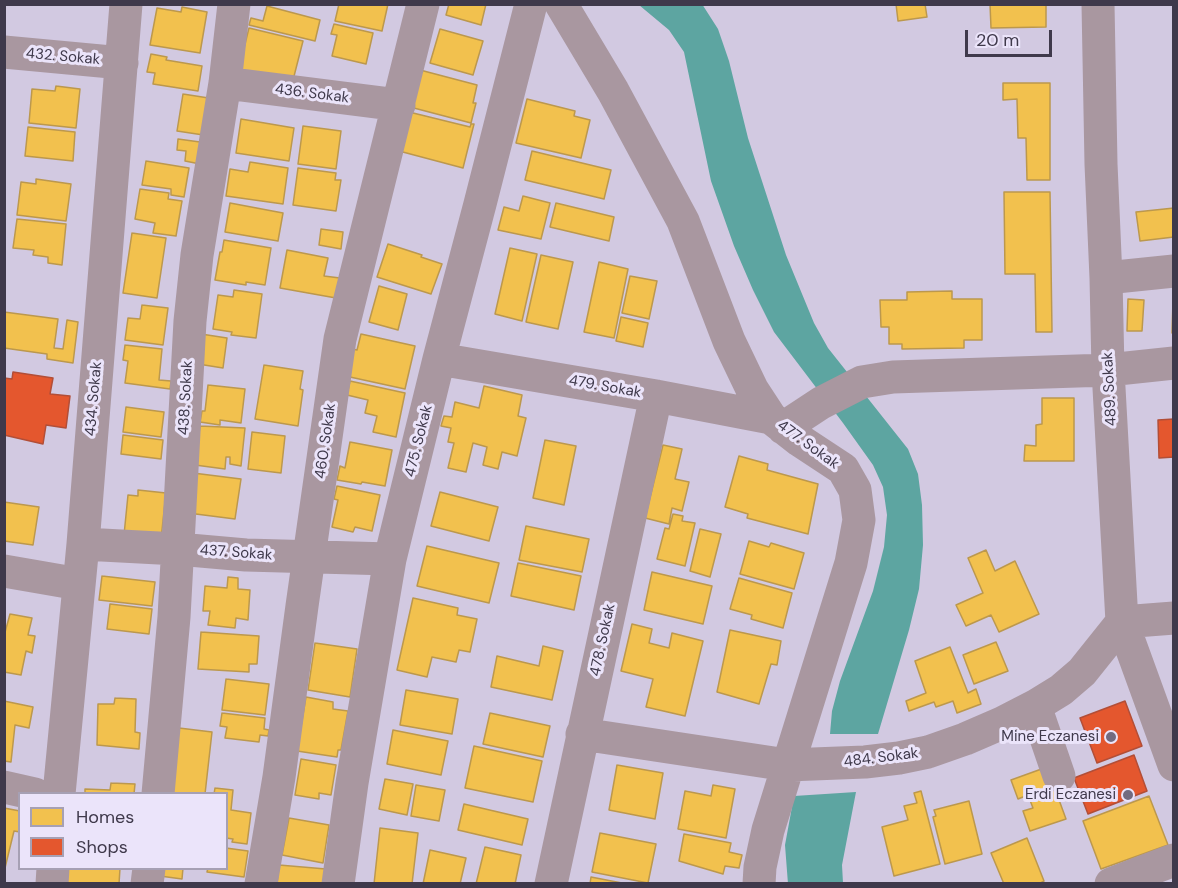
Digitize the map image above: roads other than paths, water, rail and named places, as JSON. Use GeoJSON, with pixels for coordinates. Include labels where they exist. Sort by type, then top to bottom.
{"type":"FeatureCollection","features":[{"type":"Feature","properties":{"kind":"street","name":"434. Sokak"},"geometry":{"type":"LineString","coordinates":[[60,792],[126,4]]}},
{"type":"Feature","properties":{"kind":"street","name":"438. Sokak"},"geometry":{"type":"LineString","coordinates":[[158,792],[174,617],[190,321],[197,255],[225,83],[234,4]]}},
{"type":"Feature","properties":{"kind":"street","name":"460. Sokak"},"geometry":{"type":"LineString","coordinates":[[261,884],[279,777],[340,339],[423,4]]}},
{"type":"Feature","properties":{"kind":"street","name":"475. Sokak"},"geometry":{"type":"LineString","coordinates":[[338,884],[352,783],[390,559],[531,4]]}},
{"type":"Feature","properties":{"kind":"street","name":"477. Sokak"},"geometry":{"type":"LineString","coordinates":[[561,4],[613,91],[683,221],[729,341],[752,389],[777,423],[843,469],[855,490],[858,520],[851,563],[768,830],[760,867],[759,884]]}},
{"type":"Feature","properties":{"kind":"street","name":"489. Sokak"},"geometry":{"type":"LineString","coordinates":[[1098,4],[1108,370],[1122,622],[1173,765]]}},
{"type":"Feature","properties":{"kind":"street","name":"432. Sokak"},"geometry":{"type":"LineString","coordinates":[[4,52],[122,63]]}},
{"type":"Feature","properties":{"kind":"street","name":"436. Sokak"},"geometry":{"type":"LineString","coordinates":[[225,83],[399,105]]}},
{"type":"Feature","properties":{"kind":"street"},"geometry":{"type":"LineString","coordinates":[[1106,278],[1173,271]]}},
{"type":"Feature","properties":{"kind":"street","name":"479. Sokak"},"geometry":{"type":"LineString","coordinates":[[439,359],[656,396],[777,423]]}},
{"type":"Feature","properties":{"kind":"street"},"geometry":{"type":"LineString","coordinates":[[777,423],[862,382],[893,377],[1108,370],[1173,363]]}},
{"type":"Feature","properties":{"kind":"street","name":"478. Sokak"},"geometry":{"type":"LineString","coordinates":[[551,884],[656,396]]}},
{"type":"Feature","properties":{"kind":"street","name":"437. Sokak"},"geometry":{"type":"LineString","coordinates":[[82,544],[246,555],[390,559]]}},
{"type":"Feature","properties":{"kind":"street"},"geometry":{"type":"LineString","coordinates":[[4,571],[79,584]]}},
{"type":"Feature","properties":{"kind":"street"},"geometry":{"type":"LineString","coordinates":[[1122,622],[1173,618]]}},
{"type":"Feature","properties":{"kind":"street","name":"484. Sokak"},"geometry":{"type":"LineString","coordinates":[[582,734],[787,765],[865,762],[928,752],[1002,723],[1061,690],[1082,672],[1122,622]]}},
{"type":"Feature","properties":{"kind":"street"},"geometry":{"type":"LineString","coordinates":[[1035,706],[1059,776]]}},
{"type":"Feature","properties":{"kind":"street"},"geometry":{"type":"LineString","coordinates":[[4,787],[26,792]]}},
{"type":"Feature","properties":{"kind":"street"},"geometry":{"type":"LineString","coordinates":[[1111,884],[1173,860]]}},
{"type":"Feature","properties":{"kind":"place","name":"Mine Eczanesi"},"geometry":{"type":"Point","coordinates":[1111,737]}},
{"type":"Feature","properties":{"kind":"place","name":"Erdi Eczanesi"},"geometry":{"type":"Point","coordinates":[1128,795]}}]}
